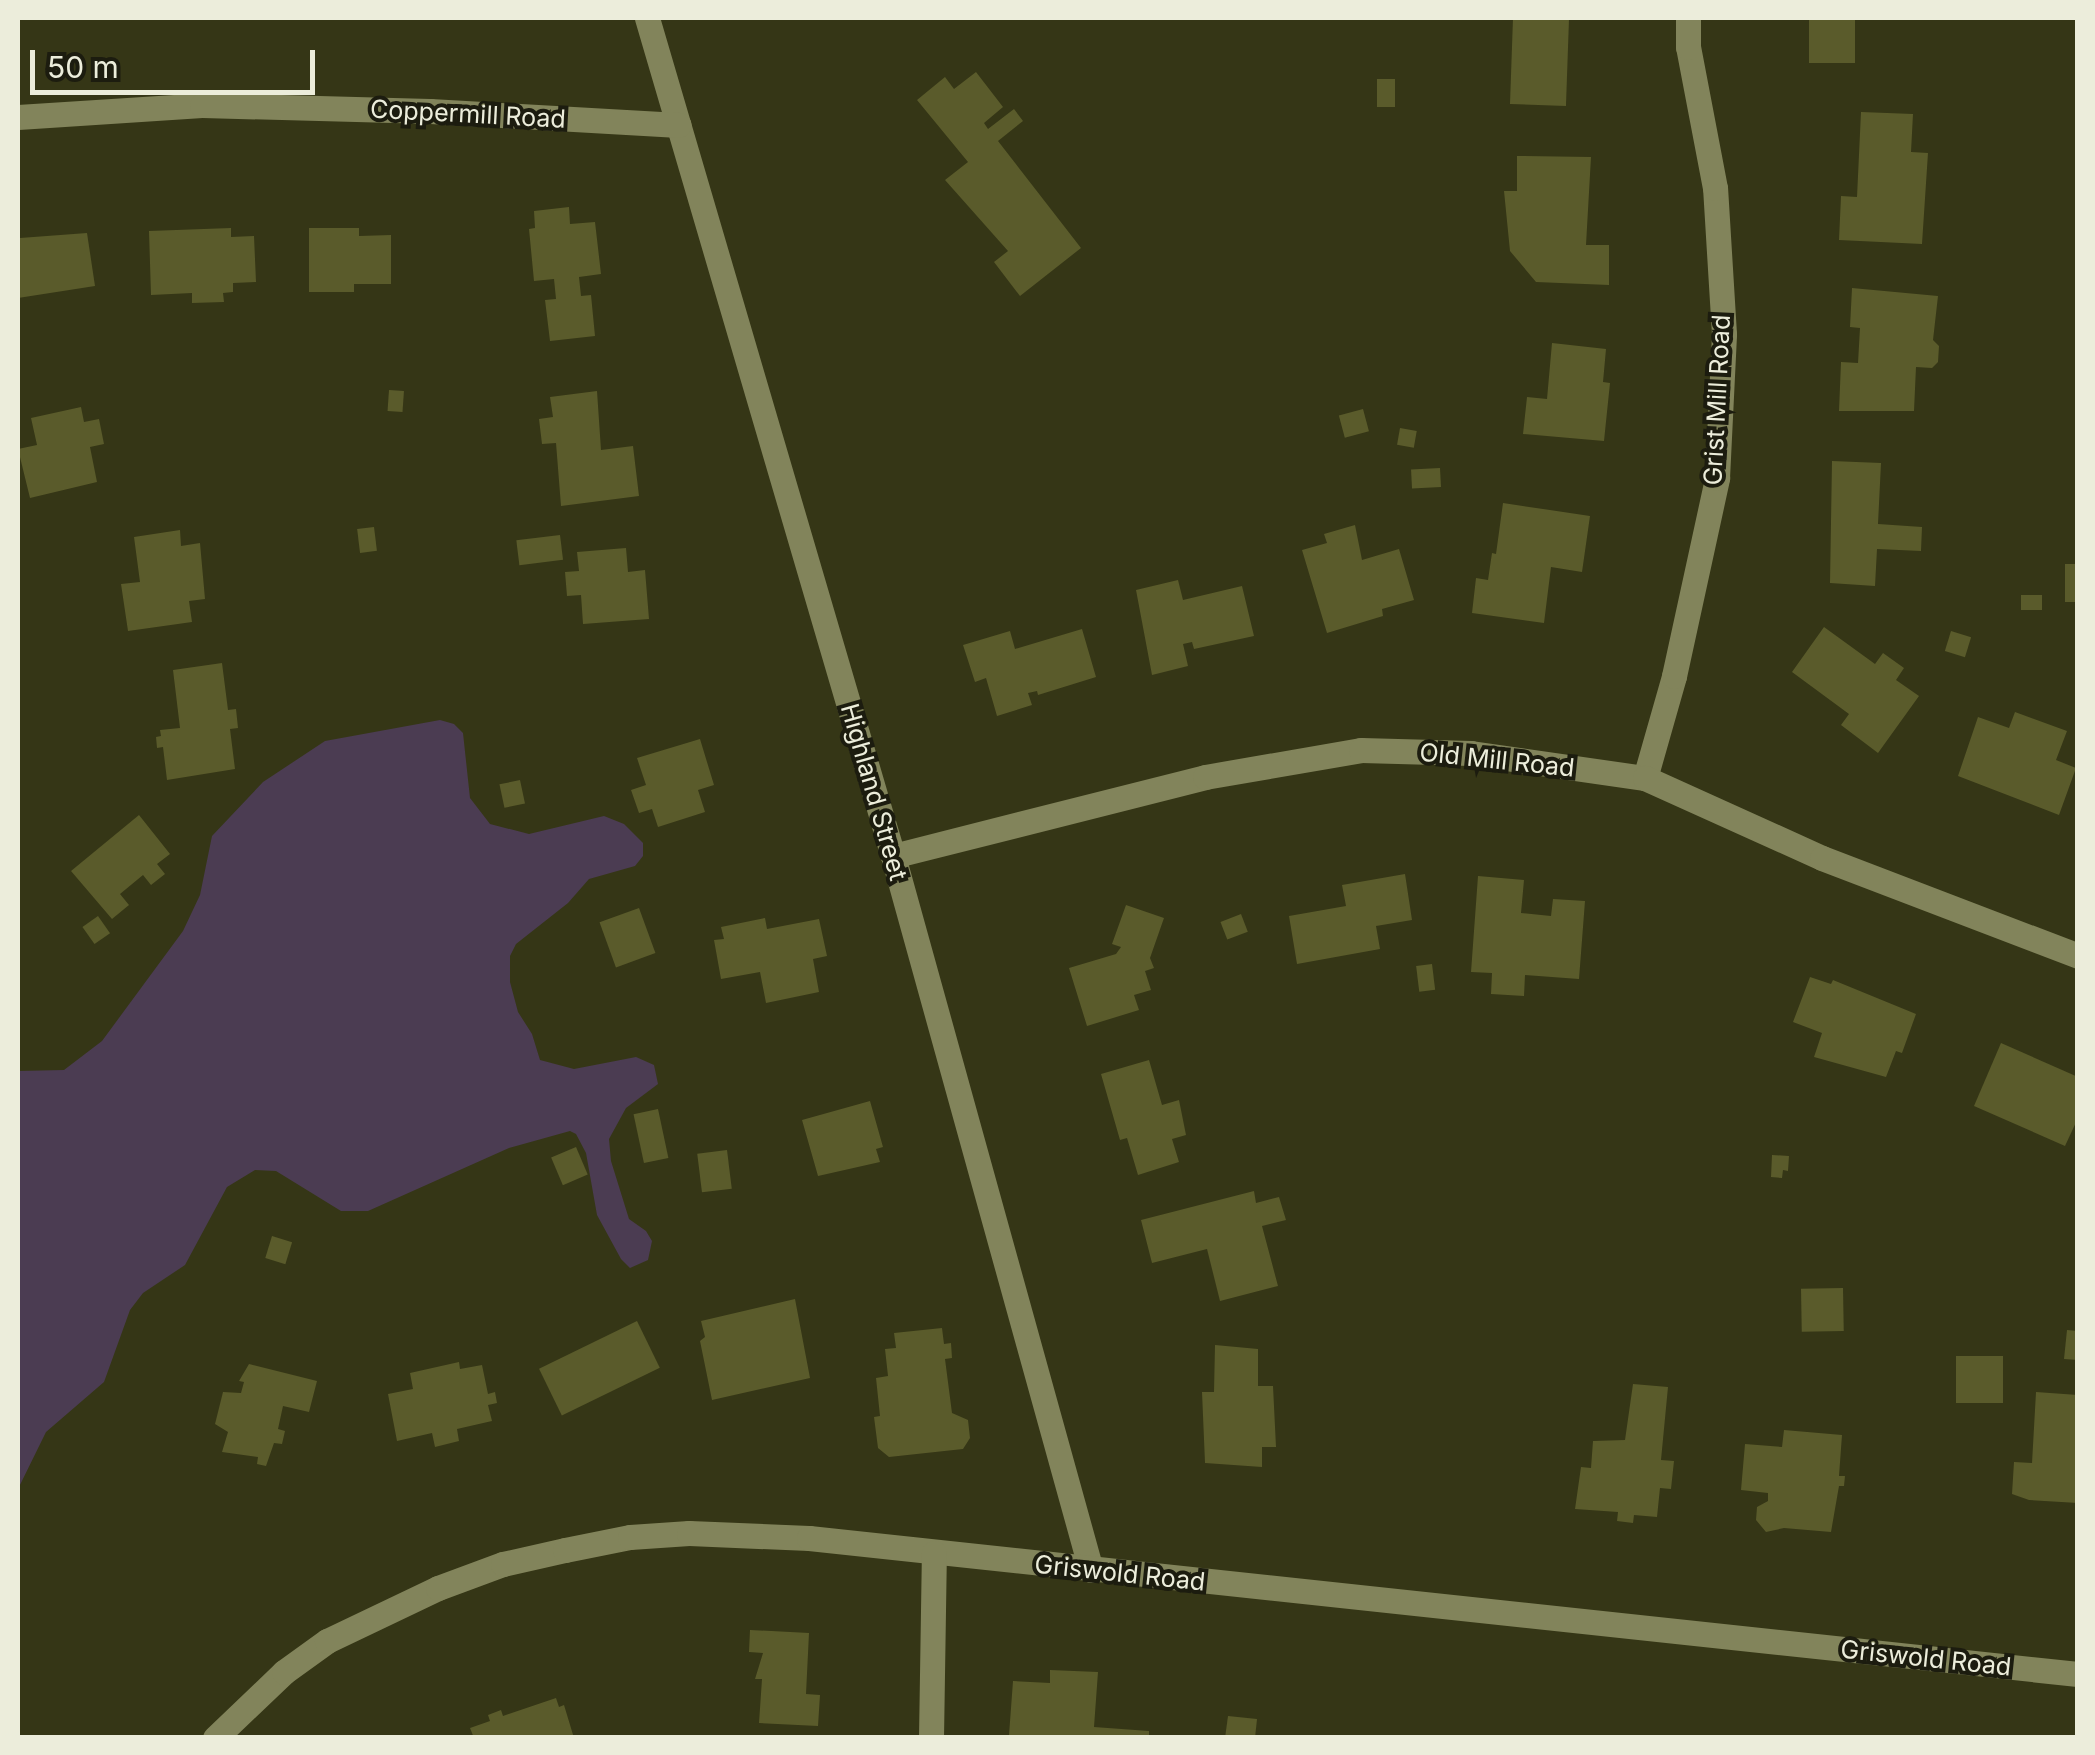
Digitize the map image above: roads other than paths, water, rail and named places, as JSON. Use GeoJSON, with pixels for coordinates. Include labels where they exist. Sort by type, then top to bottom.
{"type":"FeatureCollection","features":[{"type":"Feature","properties":{"kind":"street","name":"Highland Street"},"geometry":{"type":"LineString","coordinates":[[647,18],[893,856],[1091,1570]]}},
{"type":"Feature","properties":{"kind":"street","name":"Grist Mill Road"},"geometry":{"type":"LineString","coordinates":[[1645,778],[1674,676],[1716,478],[1724,334],[1716,206],[1688,47],[1688,18]]}},
{"type":"Feature","properties":{"kind":"street","name":"Coppermill Road"},"geometry":{"type":"LineString","coordinates":[[18,117],[202,105],[430,111],[679,125]]}},
{"type":"Feature","properties":{"kind":"street","name":"Old Mill Road"},"geometry":{"type":"LineString","coordinates":[[893,856],[1205,776],[1362,750],[1472,752],[1645,778],[1822,858],[2078,956]]}},
{"type":"Feature","properties":{"kind":"street","name":"Griswold Road"},"geometry":{"type":"LineString","coordinates":[[215,1738],[284,1672],[327,1641],[438,1588],[504,1564],[630,1537],[688,1534],[809,1538],[2078,1674]]}},
{"type":"Feature","properties":{"kind":"street"},"geometry":{"type":"LineString","coordinates":[[931,1738],[934,1554]]}}]}
